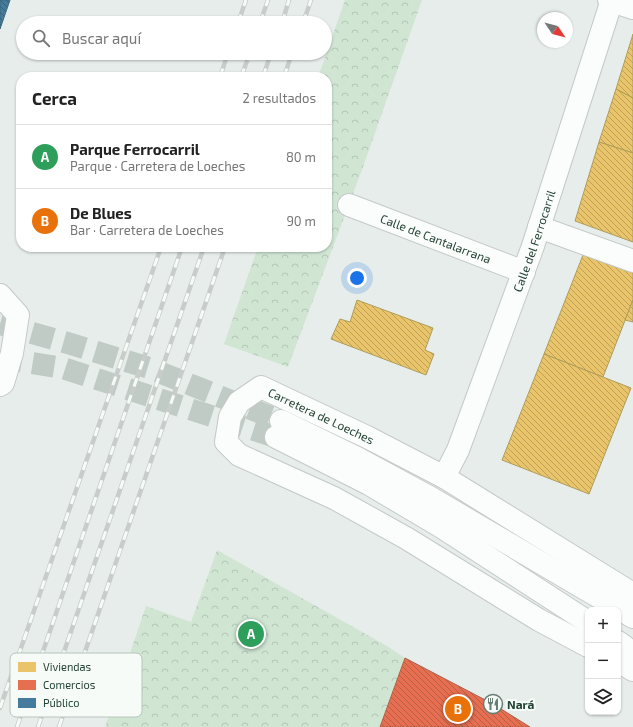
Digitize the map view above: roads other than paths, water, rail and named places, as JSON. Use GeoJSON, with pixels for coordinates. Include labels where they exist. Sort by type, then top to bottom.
{"type":"FeatureCollection","features":[{"type":"Feature","properties":{"kind":"street"},"geometry":{"type":"LineString","coordinates":[[611,0],[633,8]]}},
{"type":"Feature","properties":{"kind":"street","name":"Calle del Ferrocarril"},"geometry":{"type":"LineString","coordinates":[[444,477],[458,450],[524,272],[611,0]]}},
{"type":"Feature","properties":{"kind":"street","name":"Calle de Cantalarrana"},"geometry":{"type":"LineString","coordinates":[[349,205],[524,272]]}},
{"type":"Feature","properties":{"kind":"street"},"geometry":{"type":"LineString","coordinates":[[539,227],[633,261]]}},
{"type":"Feature","properties":{"kind":"street"},"geometry":{"type":"LineString","coordinates":[[0,295],[18,315],[12,353],[3,383],[0,385]]}},
{"type":"Feature","properties":{"kind":"street","name":"Carretera de Loeches"},"geometry":{"type":"LineString","coordinates":[[585,644],[539,620],[406,538],[334,498],[240,455],[226,442],[230,416],[239,402],[260,388],[368,437],[444,477],[633,594]]}},
{"type":"Feature","properties":{"kind":"street","name":"Carretera de Loeches"},"geometry":{"type":"LineString","coordinates":[[585,620],[440,526],[279,429],[357,458],[431,498],[616,607]]}},
{"type":"Feature","properties":{"kind":"street","name":"Carretera de Loeches"},"geometry":{"type":"LineString","coordinates":[[621,610],[633,617]]}},
{"type":"Feature","properties":{"kind":"street"},"geometry":{"type":"LineString","coordinates":[[625,651],[633,670]]}},
{"type":"Feature","properties":{"kind":"tunnel"},"geometry":{"type":"LineString","coordinates":[[0,324],[149,368],[281,421]]}},
{"type":"Feature","properties":{"kind":"tunnel"},"geometry":{"type":"LineString","coordinates":[[0,358],[63,368],[276,437]]}},
{"type":"Feature","properties":{"kind":"railway"},"geometry":{"type":"LineString","coordinates":[[240,16],[246,0]]}},
{"type":"Feature","properties":{"kind":"railway"},"geometry":{"type":"LineString","coordinates":[[262,16],[268,0]]}},
{"type":"Feature","properties":{"kind":"railway"},"geometry":{"type":"LineString","coordinates":[[284,16],[289,0]]}},
{"type":"Feature","properties":{"kind":"railway"},"geometry":{"type":"LineString","coordinates":[[305,16],[311,0]]}},
{"type":"Feature","properties":{"kind":"railway"},"geometry":{"type":"LineString","coordinates":[[222,72],[226,60]]}},
{"type":"Feature","properties":{"kind":"railway"},"geometry":{"type":"LineString","coordinates":[[243,72],[247,60]]}},
{"type":"Feature","properties":{"kind":"railway"},"geometry":{"type":"LineString","coordinates":[[265,72],[269,60]]}},
{"type":"Feature","properties":{"kind":"railway"},"geometry":{"type":"LineString","coordinates":[[286,72],[290,60]]}},
{"type":"Feature","properties":{"kind":"railway"},"geometry":{"type":"LineString","coordinates":[[19,653],[159,252]]}},
{"type":"Feature","properties":{"kind":"railway"},"geometry":{"type":"LineString","coordinates":[[42,653],[180,252]]}},
{"type":"Feature","properties":{"kind":"railway"},"geometry":{"type":"LineString","coordinates":[[64,653],[202,252]]}},
{"type":"Feature","properties":{"kind":"railway"},"geometry":{"type":"LineString","coordinates":[[85,653],[223,252]]}},
{"type":"Feature","properties":{"kind":"railway"},"geometry":{"type":"LineString","coordinates":[[0,708],[10,679]]}},
{"type":"Feature","properties":{"kind":"railway"},"geometry":{"type":"LineString","coordinates":[[17,727],[20,717]]}},
{"type":"Feature","properties":{"kind":"railway"},"geometry":{"type":"LineString","coordinates":[[38,727],[41,717]]}},
{"type":"Feature","properties":{"kind":"railway"},"geometry":{"type":"LineString","coordinates":[[59,727],[62,717]]}},
{"type":"Feature","properties":{"kind":"place","name":"Parque Ferrocarril"},"geometry":{"type":"Point","coordinates":[251,634]}},
{"type":"Feature","properties":{"kind":"place","name":"Nará"},"geometry":{"type":"Point","coordinates":[493,704]}},
{"type":"Feature","properties":{"kind":"place","name":"De Blues"},"geometry":{"type":"Point","coordinates":[458,709]}}]}
